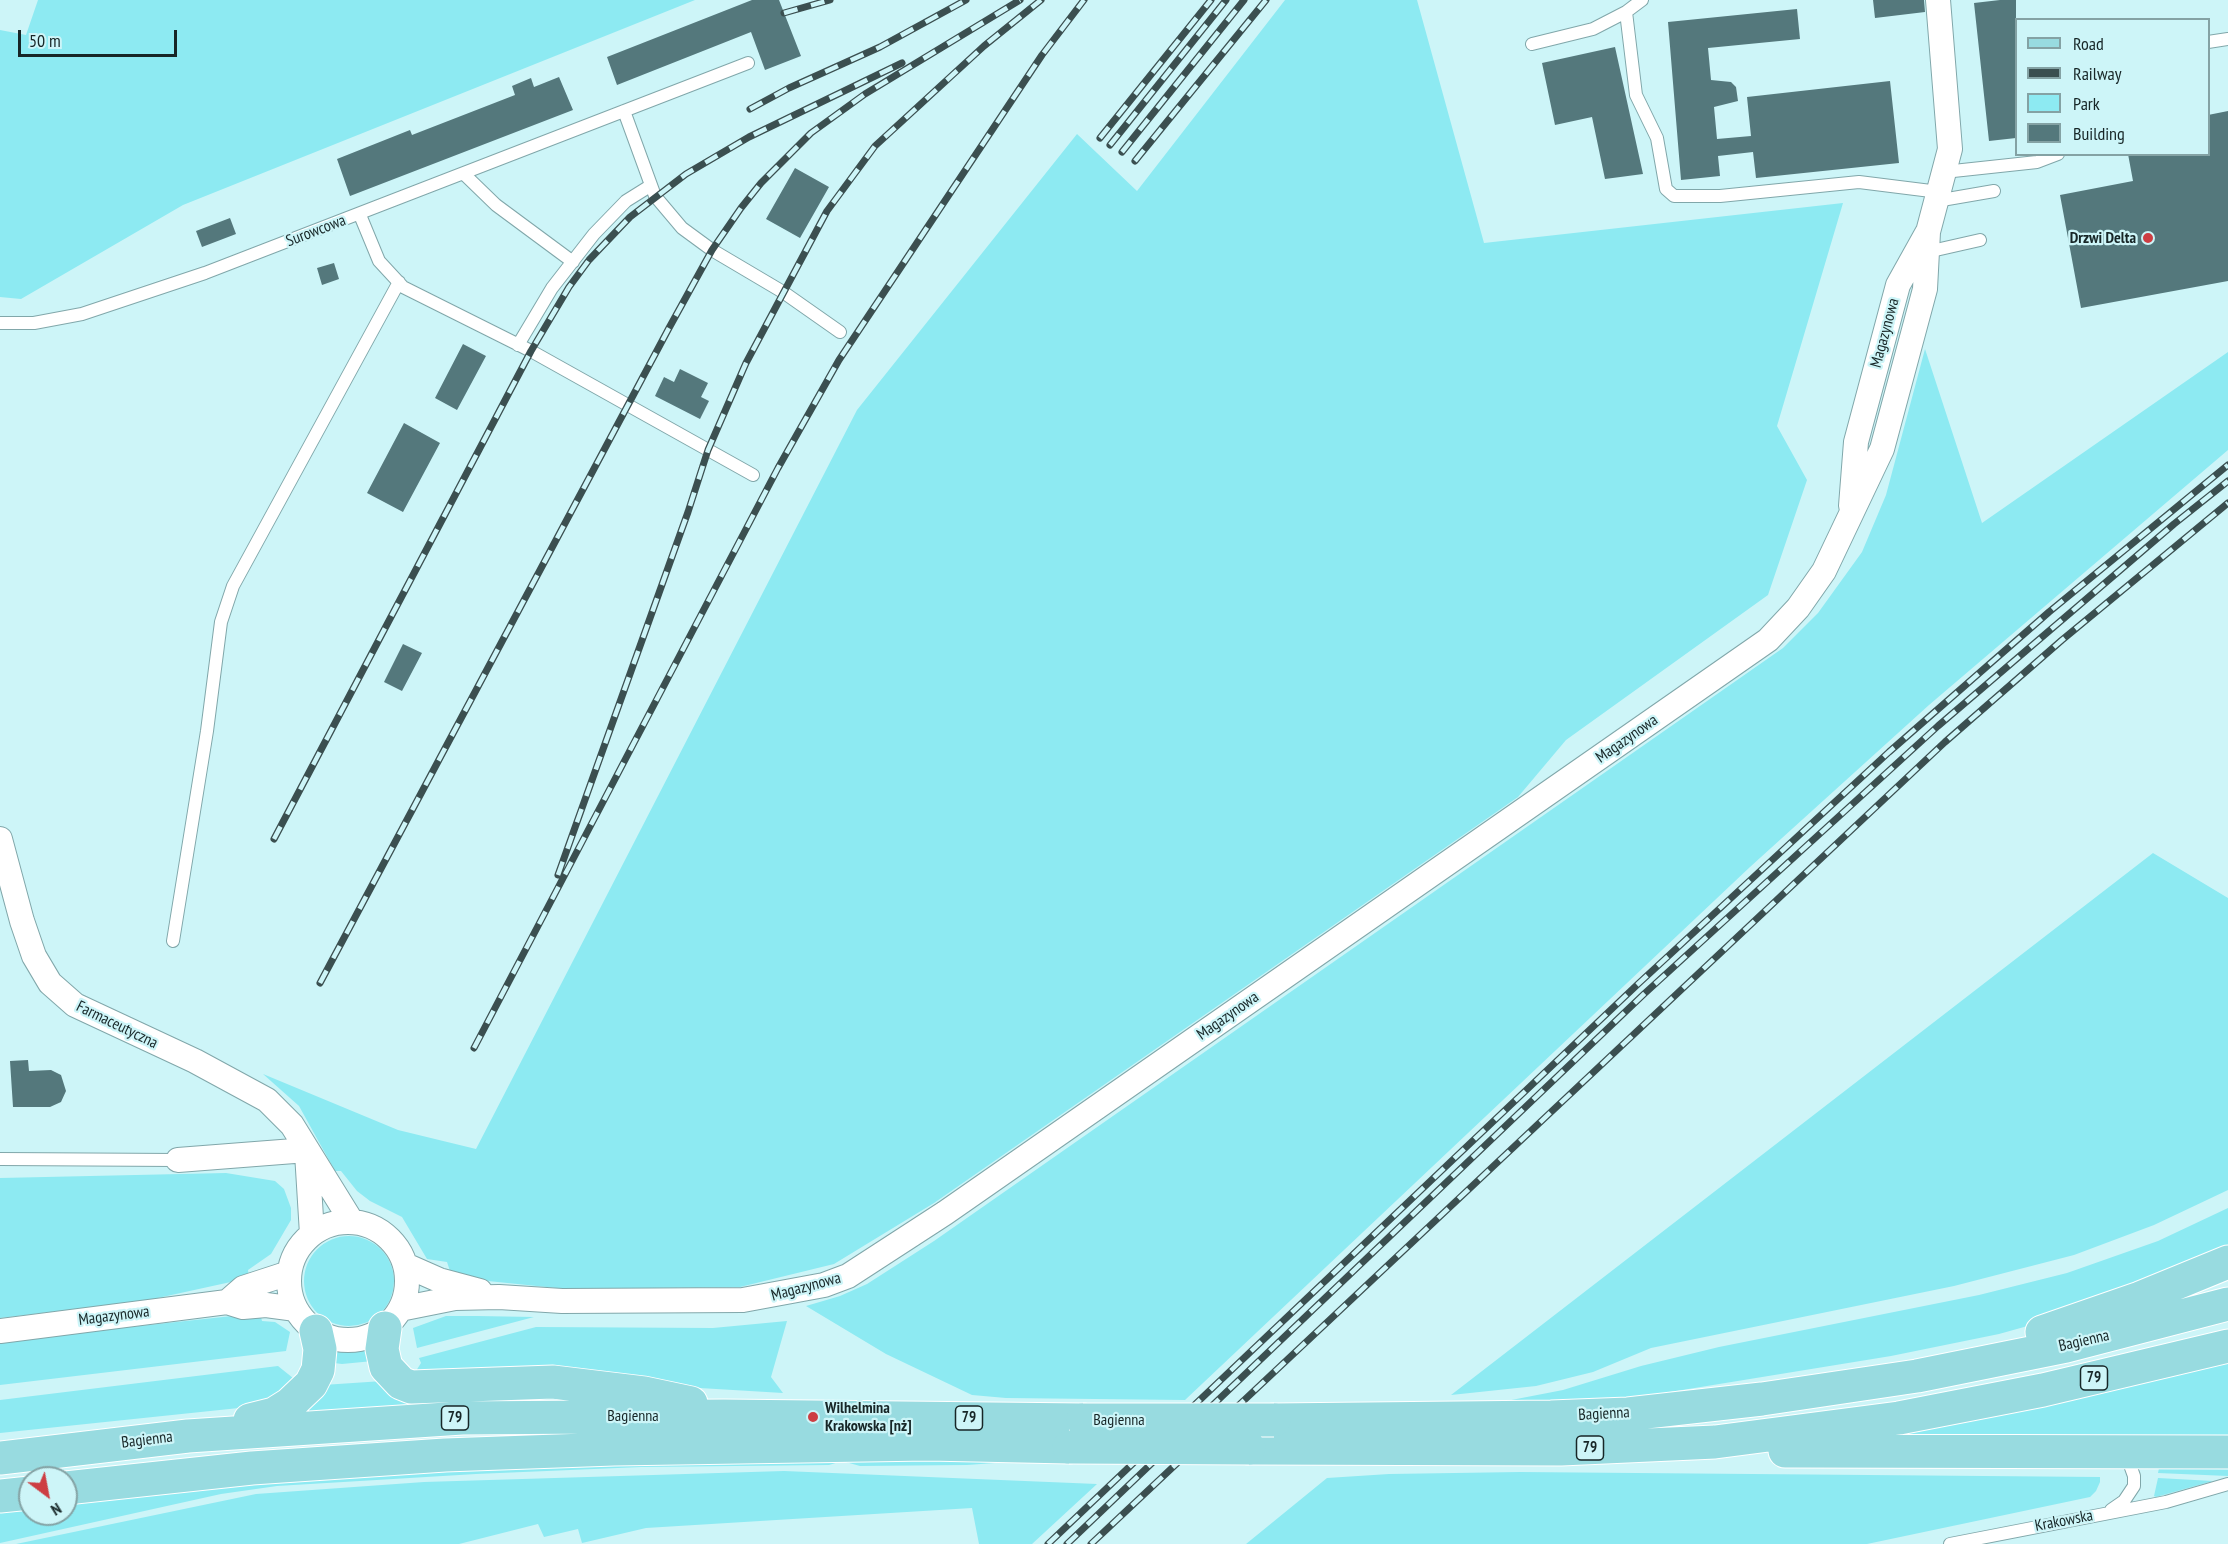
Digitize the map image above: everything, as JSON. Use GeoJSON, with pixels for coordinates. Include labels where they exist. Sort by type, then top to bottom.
{"type":"FeatureCollection","features":[{"type":"Feature","properties":{"kind":"main road"},"geometry":{"type":"LineString","coordinates":[[1917,1376],[2140,1298],[2228,1262]]}},
{"type":"Feature","properties":{"kind":"main road","name":"Bagienna"},"geometry":{"type":"LineString","coordinates":[[78,1487],[252,1468],[445,1455],[614,1449],[928,1444],[1274,1420],[1387,1420],[1628,1414],[1762,1399],[1917,1376],[2067,1346],[2228,1304]]}},
{"type":"Feature","properties":{"kind":"main road"},"geometry":{"type":"LineString","coordinates":[[393,1318],[382,1349],[386,1367],[401,1383],[411,1387],[553,1382],[669,1397],[724,1416]]}},
{"type":"Feature","properties":{"kind":"main road"},"geometry":{"type":"LineString","coordinates":[[188,1436],[274,1414],[290,1404],[311,1384],[318,1370],[320,1348],[306,1320]]}},
{"type":"Feature","properties":{"kind":"main road","name":"Bagienna"},"geometry":{"type":"LineString","coordinates":[[0,1458],[188,1436],[462,1418],[724,1416],[1076,1434],[1249,1448],[1561,1449],[1715,1442],[1899,1418],[2054,1388],[2228,1346]]}},
{"type":"Feature","properties":{"kind":"main road"},"geometry":{"type":"LineString","coordinates":[[1715,1442],[1773,1451],[2228,1452]]}},
{"type":"Feature","properties":{"kind":"main road"},"geometry":{"type":"LineString","coordinates":[[0,1496],[18,1494]]}},
{"type":"Feature","properties":{"kind":"street","name":"Magazynowa"},"geometry":{"type":"LineString","coordinates":[[393,1318],[455,1298],[499,1297],[562,1301],[743,1300],[824,1285],[869,1264],[1768,640],[1798,608],[1824,571],[1850,511],[1856,442],[1898,285],[1927,242],[1950,149],[1938,0]]}},
{"type":"Feature","properties":{"kind":"street","name":"Farmaceutyczna"},"geometry":{"type":"LineString","coordinates":[[0,838],[34,956],[55,989],[75,1005],[195,1061],[267,1100],[292,1125],[352,1222]]}},
{"type":"Feature","properties":{"kind":"street","name":"Farmaceutyczna"},"geometry":{"type":"LineString","coordinates":[[307,1150],[312,1234]]}},
{"type":"Feature","properties":{"kind":"street"},"geometry":{"type":"LineString","coordinates":[[178,1160],[307,1150]]}},
{"type":"Feature","properties":{"kind":"street"},"geometry":{"type":"LineString","coordinates":[[352,1222],[366,1225],[385,1235],[399,1251],[405,1264],[407,1279],[393,1318],[372,1335],[344,1340],[306,1320],[291,1298],[289,1274],[297,1251],[312,1234],[331,1224],[352,1222]]}},
{"type":"Feature","properties":{"kind":"street","name":"Magazynowa"},"geometry":{"type":"LineString","coordinates":[[405,1264],[439,1280],[499,1297]]}},
{"type":"Feature","properties":{"kind":"street","name":"Magazynowa"},"geometry":{"type":"LineString","coordinates":[[227,1302],[243,1288],[289,1274]]}},
{"type":"Feature","properties":{"kind":"street","name":"Magazynowa"},"geometry":{"type":"LineString","coordinates":[[0,1331],[227,1302],[243,1307],[266,1305],[306,1320]]}},
{"type":"Feature","properties":{"kind":"lane"},"geometry":{"type":"LineString","coordinates":[[1532,44],[1593,29],[1626,12],[1642,0]]}},
{"type":"Feature","properties":{"kind":"lane"},"geometry":{"type":"LineString","coordinates":[[1626,12],[1636,95],[1657,138],[1666,189],[1674,196],[1686,198],[1720,196],[1859,182],[1994,191]]}},
{"type":"Feature","properties":{"kind":"lane"},"geometry":{"type":"LineString","coordinates":[[2210,42],[2228,39]]}},
{"type":"Feature","properties":{"kind":"lane","name":"Surowcowa"},"geometry":{"type":"LineString","coordinates":[[0,323],[34,322],[82,314],[205,273],[748,63]]}},
{"type":"Feature","properties":{"kind":"lane"},"geometry":{"type":"LineString","coordinates":[[624,111],[650,186],[655,196],[682,228],[712,250],[783,292],[840,332]]}},
{"type":"Feature","properties":{"kind":"lane"},"geometry":{"type":"LineString","coordinates":[[1940,188],[2053,156]]}},
{"type":"Feature","properties":{"kind":"lane"},"geometry":{"type":"LineString","coordinates":[[464,174],[496,205],[573,262]]}},
{"type":"Feature","properties":{"kind":"lane"},"geometry":{"type":"LineString","coordinates":[[519,345],[552,288],[594,234],[626,201],[650,186]]}},
{"type":"Feature","properties":{"kind":"lane"},"geometry":{"type":"LineString","coordinates":[[360,214],[380,261],[399,282],[519,345],[753,475]]}},
{"type":"Feature","properties":{"kind":"lane"},"geometry":{"type":"LineString","coordinates":[[1927,242],[1980,240]]}},
{"type":"Feature","properties":{"kind":"lane"},"geometry":{"type":"LineString","coordinates":[[173,941],[207,731],[221,622],[233,586],[399,282]]}},
{"type":"Feature","properties":{"kind":"lane"},"geometry":{"type":"LineString","coordinates":[[0,1159],[178,1160]]}},
{"type":"Feature","properties":{"kind":"lane"},"geometry":{"type":"LineString","coordinates":[[2108,1512],[2124,1501],[2134,1486],[2134,1476],[2125,1453]]}},
{"type":"Feature","properties":{"kind":"lane","name":"Krakowska"},"geometry":{"type":"LineString","coordinates":[[1950,1544],[2166,1502],[2228,1484]]}},
{"type":"Feature","properties":{"kind":"green space"},"geometry":{"type":"Polygon","coordinates":[[[38,0],[695,0],[183,205],[21,299],[0,297],[0,30],[26,35],[38,0]]]}},
{"type":"Feature","properties":{"kind":"green space"},"geometry":{"type":"Polygon","coordinates":[[[1285,0],[1417,0],[1484,243],[1843,203],[1777,426],[1807,480],[1768,595],[1566,740],[1518,797],[934,1203],[834,1264],[740,1287],[566,1289],[488,1281],[450,1271],[447,1262],[427,1259],[402,1217],[370,1201],[357,1191],[341,1171],[335,1171],[299,1106],[263,1074],[398,1130],[476,1149],[857,410],[1077,134],[1137,191],[1285,0]]]}},
{"type":"Feature","properties":{"kind":"green space"},"geometry":{"type":"Polygon","coordinates":[[[1925,349],[1982,523],[2228,352],[2228,450],[1929,705],[1750,867],[1185,1400],[1006,1398],[972,1395],[886,1354],[806,1306],[840,1296],[867,1284],[934,1241],[1783,648],[1818,613],[1862,552],[1886,495],[1925,349]]]}},
{"type":"Feature","properties":{"kind":"green space"},"geometry":{"type":"Polygon","coordinates":[[[2153,853],[2228,898],[2228,1190],[2154,1225],[2074,1255],[1954,1286],[1651,1348],[1593,1372],[1536,1386],[1451,1395],[2153,853]]]}},
{"type":"Feature","properties":{"kind":"green space"},"geometry":{"type":"Polygon","coordinates":[[[226,1173],[275,1181],[284,1189],[291,1208],[291,1220],[271,1254],[248,1270],[249,1278],[144,1301],[0,1318],[0,1178],[226,1173]]]}},
{"type":"Feature","properties":{"kind":"green space"},"geometry":{"type":"Polygon","coordinates":[[[2228,1208],[2228,1253],[2049,1320],[1999,1334],[1891,1356],[1664,1393],[1603,1401],[1501,1402],[1563,1390],[1641,1366],[1719,1347],[1979,1295],[2067,1273],[2158,1241],[2228,1208]]]}},
{"type":"Feature","properties":{"kind":"green space"},"geometry":{"type":"Polygon","coordinates":[[[340,1236],[358,1236],[374,1243],[387,1256],[394,1272],[394,1290],[387,1306],[374,1319],[358,1326],[340,1326],[324,1319],[311,1306],[304,1290],[304,1272],[311,1256],[324,1243],[340,1236]]]}},
{"type":"Feature","properties":{"kind":"green space"},"geometry":{"type":"Polygon","coordinates":[[[260,1313],[262,1321],[275,1322],[290,1332],[286,1351],[0,1385],[0,1341],[260,1313]]]}},
{"type":"Feature","properties":{"kind":"green space"},"geometry":{"type":"Polygon","coordinates":[[[446,1316],[534,1317],[417,1348],[413,1328],[446,1316]]]}},
{"type":"Feature","properties":{"kind":"green space"},"geometry":{"type":"Polygon","coordinates":[[[787,1321],[771,1377],[783,1393],[416,1371],[421,1363],[419,1358],[536,1327],[713,1328],[787,1321]]]}},
{"type":"Feature","properties":{"kind":"green space"},"geometry":{"type":"Polygon","coordinates":[[[370,1347],[373,1361],[342,1364],[334,1363],[330,1348],[351,1350],[370,1347]]]}},
{"type":"Feature","properties":{"kind":"green space"},"geometry":{"type":"Polygon","coordinates":[[[2228,1356],[2228,1440],[1864,1436],[2228,1356]]]}},
{"type":"Feature","properties":{"kind":"green space"},"geometry":{"type":"Polygon","coordinates":[[[278,1366],[293,1378],[303,1380],[258,1406],[0,1433],[0,1400],[278,1366]]]}},
{"type":"Feature","properties":{"kind":"green space"},"geometry":{"type":"Polygon","coordinates":[[[383,1381],[508,1389],[603,1401],[302,1413],[323,1385],[383,1381]]]}},
{"type":"Feature","properties":{"kind":"green space"},"geometry":{"type":"Polygon","coordinates":[[[655,1460],[1022,1461],[967,1465],[860,1466],[842,1461],[829,1465],[641,1467],[277,1486],[221,1494],[78,1526],[78,1500],[286,1478],[655,1460]]]}},
{"type":"Feature","properties":{"kind":"green space"},"geometry":{"type":"Polygon","coordinates":[[[2228,1466],[2228,1476],[2158,1473],[2159,1468],[2228,1466]]]}},
{"type":"Feature","properties":{"kind":"green space"},"geometry":{"type":"Polygon","coordinates":[[[784,1471],[1097,1484],[1032,1544],[979,1544],[972,1508],[646,1528],[582,1543],[578,1529],[544,1537],[538,1524],[459,1544],[16,1544],[256,1494],[424,1482],[784,1471]]]}},
{"type":"Feature","properties":{"kind":"green space"},"geometry":{"type":"Polygon","coordinates":[[[1520,1472],[2100,1477],[2100,1482],[2090,1497],[1867,1544],[1246,1544],[1327,1478],[1389,1474],[1520,1472]]]}},
{"type":"Feature","properties":{"kind":"green space"},"geometry":{"type":"Polygon","coordinates":[[[2158,1478],[2213,1481],[2156,1497],[2154,1496],[2158,1478]]]}},
{"type":"Feature","properties":{"kind":"green space"},"geometry":{"type":"Polygon","coordinates":[[[18,1507],[18,1526],[77,1526],[0,1543],[0,1509],[18,1507]]]}},
{"type":"Feature","properties":{"kind":"building"},"geometry":{"type":"Polygon","coordinates":[[[752,0],[779,0],[801,56],[765,70],[751,32],[617,85],[607,57],[752,0]]]}},
{"type":"Feature","properties":{"kind":"building"},"geometry":{"type":"Polygon","coordinates":[[[1873,0],[1924,0],[1925,12],[1875,18],[1873,0]]]}},
{"type":"Feature","properties":{"kind":"building"},"geometry":{"type":"Polygon","coordinates":[[[2016,0],[2015,138],[1989,141],[1974,3],[2016,0]]]}},
{"type":"Feature","properties":{"kind":"building"},"geometry":{"type":"Polygon","coordinates":[[[1797,9],[1800,39],[1708,48],[1711,80],[1731,82],[1736,87],[1738,101],[1714,107],[1717,139],[1751,136],[1747,97],[1890,81],[1899,163],[1756,178],[1753,152],[1718,156],[1720,176],[1681,180],[1668,22],[1797,9]]]}},
{"type":"Feature","properties":{"kind":"building"},"geometry":{"type":"Polygon","coordinates":[[[1615,47],[1643,174],[1605,179],[1592,117],[1555,125],[1542,63],[1615,47]]]}},
{"type":"Feature","properties":{"kind":"building"},"geometry":{"type":"Polygon","coordinates":[[[559,77],[573,110],[350,196],[337,159],[410,130],[412,135],[515,95],[512,86],[531,78],[534,87],[559,77]]]}},
{"type":"Feature","properties":{"kind":"building","name":"Drzwi Delta"},"geometry":{"type":"Polygon","coordinates":[[[2228,111],[2228,281],[2081,308],[2060,195],[2133,181],[2128,156],[2210,156],[2210,115],[2228,111]]]}},
{"type":"Feature","properties":{"kind":"building"},"geometry":{"type":"Polygon","coordinates":[[[795,168],[829,187],[800,238],[766,219],[795,168]]]}},
{"type":"Feature","properties":{"kind":"building"},"geometry":{"type":"Polygon","coordinates":[[[230,218],[236,234],[202,247],[196,231],[230,218]]]}},
{"type":"Feature","properties":{"kind":"building"},"geometry":{"type":"Polygon","coordinates":[[[334,263],[339,279],[322,285],[317,268],[334,263]]]}},
{"type":"Feature","properties":{"kind":"building"},"geometry":{"type":"Polygon","coordinates":[[[463,344],[486,356],[457,410],[435,398],[463,344]]]}},
{"type":"Feature","properties":{"kind":"building"},"geometry":{"type":"Polygon","coordinates":[[[680,369],[708,383],[701,397],[709,401],[700,419],[655,396],[664,377],[674,382],[680,369]]]}},
{"type":"Feature","properties":{"kind":"building"},"geometry":{"type":"Polygon","coordinates":[[[404,423],[440,443],[403,512],[367,493],[404,423]]]}},
{"type":"Feature","properties":{"kind":"building"},"geometry":{"type":"Polygon","coordinates":[[[403,644],[422,653],[402,691],[384,682],[403,644]]]}},
{"type":"Feature","properties":{"kind":"building"},"geometry":{"type":"Polygon","coordinates":[[[28,1060],[29,1071],[51,1070],[61,1075],[66,1091],[61,1102],[50,1107],[13,1107],[10,1061],[28,1060]]]}},
{"type":"Feature","properties":{"kind":"railway"},"geometry":{"type":"LineString","coordinates":[[784,13],[830,0]]}},
{"type":"Feature","properties":{"kind":"railway"},"geometry":{"type":"LineString","coordinates":[[750,109],[789,88],[880,47],[966,0]]}},
{"type":"Feature","properties":{"kind":"railway"},"geometry":{"type":"LineString","coordinates":[[320,983],[669,328],[712,250],[741,208],[761,183],[811,133],[865,94],[1020,0]]}},
{"type":"Feature","properties":{"kind":"railway"},"geometry":{"type":"LineString","coordinates":[[558,875],[708,450],[746,363],[827,211],[875,146],[984,46],[1041,0]]}},
{"type":"Feature","properties":{"kind":"railway"},"geometry":{"type":"LineString","coordinates":[[474,1048],[778,468],[839,360],[1042,55],[1084,0]]}},
{"type":"Feature","properties":{"kind":"railway"},"geometry":{"type":"LineString","coordinates":[[1100,138],[1211,0]]}},
{"type":"Feature","properties":{"kind":"railway"},"geometry":{"type":"LineString","coordinates":[[1110,145],[1226,0]]}},
{"type":"Feature","properties":{"kind":"railway"},"geometry":{"type":"LineString","coordinates":[[1122,152],[1244,0]]}},
{"type":"Feature","properties":{"kind":"railway"},"geometry":{"type":"LineString","coordinates":[[1135,161],[1266,0]]}},
{"type":"Feature","properties":{"kind":"railway"},"geometry":{"type":"LineString","coordinates":[[274,839],[531,351],[569,287],[589,260],[630,217],[686,174],[749,137],[902,63]]}},
{"type":"Feature","properties":{"kind":"railway"},"geometry":{"type":"LineString","coordinates":[[1048,1544],[1638,984],[1889,752],[2049,612],[2228,465]]}},
{"type":"Feature","properties":{"kind":"railway"},"geometry":{"type":"LineString","coordinates":[[1067,1544],[1644,994],[1938,726],[2174,524],[2228,481]]}},
{"type":"Feature","properties":{"kind":"railway"},"geometry":{"type":"LineString","coordinates":[[1091,1544],[1945,742],[2062,640],[2228,503]]}},
{"type":"Feature","properties":{"kind":"place","name":"Drzwi Delta"},"geometry":{"type":"Point","coordinates":[2148,238]}},
{"type":"Feature","properties":{"kind":"place","name":"Wilhelmina Krakowska [nż]"},"geometry":{"type":"Point","coordinates":[813,1417]}}]}
